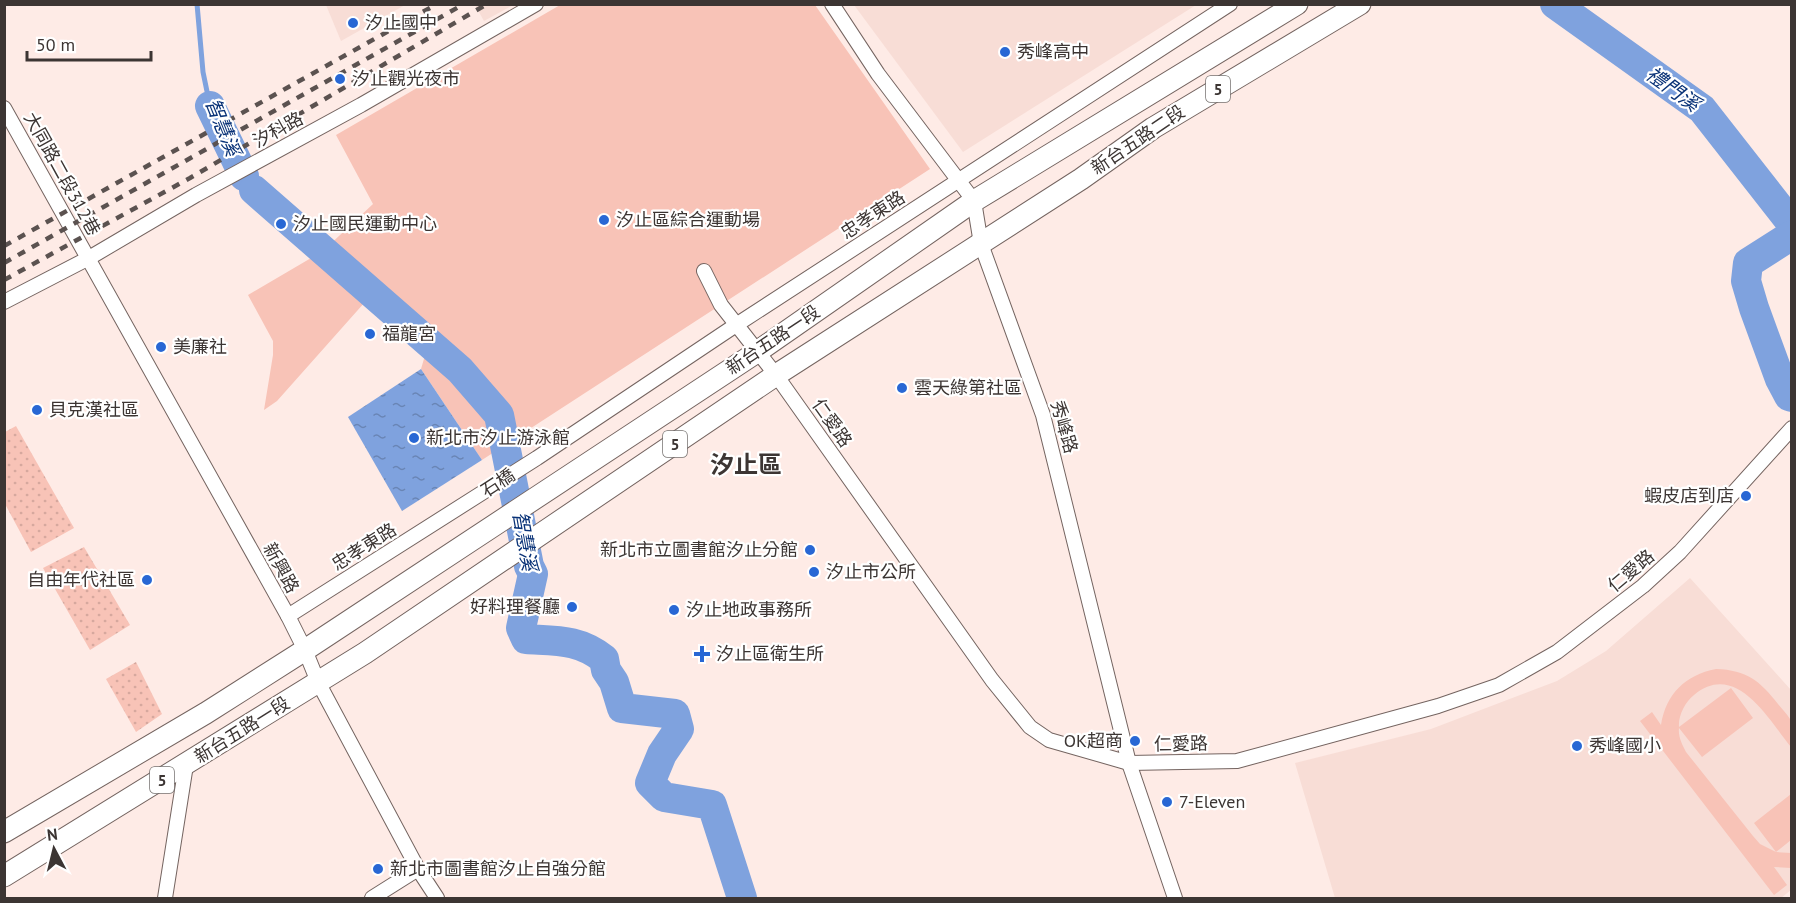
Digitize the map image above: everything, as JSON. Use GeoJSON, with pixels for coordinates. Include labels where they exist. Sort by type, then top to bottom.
{"type":"FeatureCollection","features":[{"type":"Feature","properties":{"kind":"main road","name":"新台五路二段"},"geometry":{"type":"LineString","coordinates":[[974,201],[1297,4]]}},
{"type":"Feature","properties":{"kind":"main road","name":"新台五路二段"},"geometry":{"type":"LineString","coordinates":[[981,244],[1081,179],[1153,128],[1360,4]]}},
{"type":"Feature","properties":{"kind":"main road","name":"新台五路一段"},"geometry":{"type":"LineString","coordinates":[[570,476],[757,352],[974,201]]}},
{"type":"Feature","properties":{"kind":"main road","name":"新台五路一段"},"geometry":{"type":"LineString","coordinates":[[4,876],[365,653],[776,375],[981,244]]}},
{"type":"Feature","properties":{"kind":"main road","name":"石橋"},"geometry":{"type":"LineString","coordinates":[[466,544],[570,476]]}},
{"type":"Feature","properties":{"kind":"main road","name":"新台五路一段"},"geometry":{"type":"LineString","coordinates":[[4,832],[197,718],[466,544]]}},
{"type":"Feature","properties":{"kind":"street","name":"汐科路"},"geometry":{"type":"LineString","coordinates":[[4,302],[89,258],[196,195],[361,105],[536,4]]}},
{"type":"Feature","properties":{"kind":"street","name":"秀峰路"},"geometry":{"type":"LineString","coordinates":[[832,4],[878,74],[974,201],[981,244],[1043,415],[1129,763],[1170,889],[1175,898]]}},
{"type":"Feature","properties":{"kind":"street","name":"忠孝東路"},"geometry":{"type":"LineString","coordinates":[[537,458],[736,325],[1230,4]]}},
{"type":"Feature","properties":{"kind":"street","name":"大同路二段312巷"},"geometry":{"type":"LineString","coordinates":[[4,108],[89,258]]}},
{"type":"Feature","properties":{"kind":"street","name":"新興路"},"geometry":{"type":"LineString","coordinates":[[89,258],[288,616],[318,682],[418,869],[437,898]]}},
{"type":"Feature","properties":{"kind":"street","name":"仁愛路"},"geometry":{"type":"LineString","coordinates":[[704,271],[721,305],[776,375],[992,680],[1030,727],[1049,740],[1129,763],[1237,761],[1438,706],[1499,685],[1557,652],[1643,586],[1680,552],[1791,428]]}},
{"type":"Feature","properties":{"kind":"street","name":"石橋"},"geometry":{"type":"LineString","coordinates":[[459,508],[537,458]]}},
{"type":"Feature","properties":{"kind":"street","name":"忠孝東路"},"geometry":{"type":"LineString","coordinates":[[288,616],[459,508]]}},
{"type":"Feature","properties":{"kind":"street"},"geometry":{"type":"LineString","coordinates":[[165,898],[186,765]]}},
{"type":"Feature","properties":{"kind":"street"},"geometry":{"type":"LineString","coordinates":[[372,898],[418,869]]}},
{"type":"Feature","properties":{"kind":"shaded area","name":"汐止國中"},"geometry":{"type":"Polygon","coordinates":[[[326,5],[405,5],[341,41],[326,5]]]}},
{"type":"Feature","properties":{"kind":"shaded area"},"geometry":{"type":"Polygon","coordinates":[[[475,5],[513,5],[484,21],[475,5]]]}},
{"type":"Feature","properties":{"kind":"shaded area","name":"汐止區綜合運動場"},"geometry":{"type":"Polygon","coordinates":[[[560,5],[815,5],[930,169],[482,460],[421,369],[426,352],[365,302],[277,401],[264,410],[273,355],[273,341],[248,295],[323,251],[373,204],[336,135],[560,5]]]}},
{"type":"Feature","properties":{"kind":"shaded area","name":"秀峰高中"},"geometry":{"type":"Polygon","coordinates":[[[854,5],[1196,5],[963,152],[854,5]]]}},
{"type":"Feature","properties":{"kind":"shaded area"},"geometry":{"type":"Polygon","coordinates":[[[16,426],[74,528],[31,552],[5,504],[5,432],[16,426]]]}},
{"type":"Feature","properties":{"kind":"shaded area"},"geometry":{"type":"Polygon","coordinates":[[[84,547],[130,625],[90,650],[43,568],[84,547]]]}},
{"type":"Feature","properties":{"kind":"shaded area","name":"秀峰國小"},"geometry":{"type":"Polygon","coordinates":[[[1690,578],[1791,690],[1791,890],[1781,898],[1335,898],[1295,763],[1431,729],[1557,681],[1606,651],[1690,578]]]}},
{"type":"Feature","properties":{"kind":"shaded area"},"geometry":{"type":"Polygon","coordinates":[[[136,662],[162,714],[136,732],[106,679],[136,662]]]}},
{"type":"Feature","properties":{"kind":"shaded area"},"geometry":{"type":"Polygon","coordinates":[[[1716,669],[1744,674],[1752,678],[1771,696],[1791,722],[1791,747],[1762,709],[1737,689],[1724,685],[1709,686],[1694,695],[1683,709],[1679,723],[1679,727],[1731,688],[1753,718],[1702,757],[1679,728],[1679,734],[1686,752],[1760,844],[1776,852],[1791,853],[1791,868],[1774,867],[1787,885],[1774,895],[1640,721],[1652,712],[1661,725],[1672,695],[1686,681],[1716,669]]]}},
{"type":"Feature","properties":{"kind":"shaded area"},"geometry":{"type":"Polygon","coordinates":[[[1791,794],[1791,840],[1776,852],[1754,823],[1791,794]]]}},
{"type":"Feature","properties":{"kind":"water","name":"新北市汐止游泳館"},"geometry":{"type":"Polygon","coordinates":[[[421,369],[482,460],[402,511],[348,417],[421,369]]]}},
{"type":"Feature","properties":{"kind":"waterway","name":"智慧溪"},"geometry":{"type":"LineString","coordinates":[[197,4],[203,72],[210,106]]}},
{"type":"Feature","properties":{"kind":"waterway","name":"禮門溪"},"geometry":{"type":"LineString","coordinates":[[1555,4],[1702,109],[1792,224]]}},
{"type":"Feature","properties":{"kind":"waterway","name":"智慧溪"},"geometry":{"type":"LineString","coordinates":[[210,106],[244,176]]}},
{"type":"Feature","properties":{"kind":"waterway","name":"智慧溪"},"geometry":{"type":"LineString","coordinates":[[254,190],[460,370],[499,415],[529,566],[533,574],[521,628],[526,639],[567,642],[595,652],[604,659],[606,670],[614,682],[622,708],[675,714],[679,729],[662,754],[650,783],[664,797],[712,805],[742,898]]}},
{"type":"Feature","properties":{"kind":"waterway","name":"禮門溪"},"geometry":{"type":"LineString","coordinates":[[1792,235],[1748,263],[1746,281],[1780,379],[1789,396],[1792,397]]}},
{"type":"Feature","properties":{"kind":"railway"},"geometry":{"type":"LineString","coordinates":[[4,246],[437,4]]}},
{"type":"Feature","properties":{"kind":"railway"},"geometry":{"type":"LineString","coordinates":[[4,263],[464,4]]}},
{"type":"Feature","properties":{"kind":"railway"},"geometry":{"type":"LineString","coordinates":[[4,280],[190,178],[487,4]]}},
{"type":"Feature","properties":{"kind":"place","name":"汐止國中"},"geometry":{"type":"Point","coordinates":[353,23]}},
{"type":"Feature","properties":{"kind":"place","name":"秀峰高中"},"geometry":{"type":"Point","coordinates":[1005,52]}},
{"type":"Feature","properties":{"kind":"place","name":"汐止觀光夜市"},"geometry":{"type":"Point","coordinates":[340,79]}},
{"type":"Feature","properties":{"kind":"place","name":"汐止區綜合運動場"},"geometry":{"type":"Point","coordinates":[604,220]}},
{"type":"Feature","properties":{"kind":"place","name":"汐止國民運動中心"},"geometry":{"type":"Point","coordinates":[281,224]}},
{"type":"Feature","properties":{"kind":"place","name":"福龍宮"},"geometry":{"type":"Point","coordinates":[370,334]}},
{"type":"Feature","properties":{"kind":"place","name":"美廉社"},"geometry":{"type":"Point","coordinates":[161,347]}},
{"type":"Feature","properties":{"kind":"place","name":"雲天綠第社區"},"geometry":{"type":"Point","coordinates":[902,388]}},
{"type":"Feature","properties":{"kind":"place","name":"貝克漢社區"},"geometry":{"type":"Point","coordinates":[37,410]}},
{"type":"Feature","properties":{"kind":"place","name":"新北市汐止游泳館"},"geometry":{"type":"Point","coordinates":[414,438]}},
{"type":"Feature","properties":{"kind":"place","name":"蝦皮店到店"},"geometry":{"type":"Point","coordinates":[1746,496]}},
{"type":"Feature","properties":{"kind":"place","name":"新北市立圖書館汐止分館"},"geometry":{"type":"Point","coordinates":[810,550]}},
{"type":"Feature","properties":{"kind":"place","name":"汐止市公所"},"geometry":{"type":"Point","coordinates":[814,572]}},
{"type":"Feature","properties":{"kind":"place","name":"自由年代社區"},"geometry":{"type":"Point","coordinates":[147,580]}},
{"type":"Feature","properties":{"kind":"place","name":"好料理餐廳"},"geometry":{"type":"Point","coordinates":[572,607]}},
{"type":"Feature","properties":{"kind":"place","name":"汐止地政事務所"},"geometry":{"type":"Point","coordinates":[674,610]}},
{"type":"Feature","properties":{"kind":"place","name":"汐止區衛生所"},"geometry":{"type":"Point","coordinates":[702,654]}},
{"type":"Feature","properties":{"kind":"place","name":"OK超商"},"geometry":{"type":"Point","coordinates":[1135,741]}},
{"type":"Feature","properties":{"kind":"place","name":"秀峰國小"},"geometry":{"type":"Point","coordinates":[1577,746]}},
{"type":"Feature","properties":{"kind":"place","name":"7-Eleven"},"geometry":{"type":"Point","coordinates":[1167,802]}},
{"type":"Feature","properties":{"kind":"place","name":"新北市圖書館汐止自強分館"},"geometry":{"type":"Point","coordinates":[378,869]}},
{"type":"Feature","properties":{"kind":"district","name":"汐止區"},"geometry":{"type":"Point","coordinates":[746,465]}}]}
